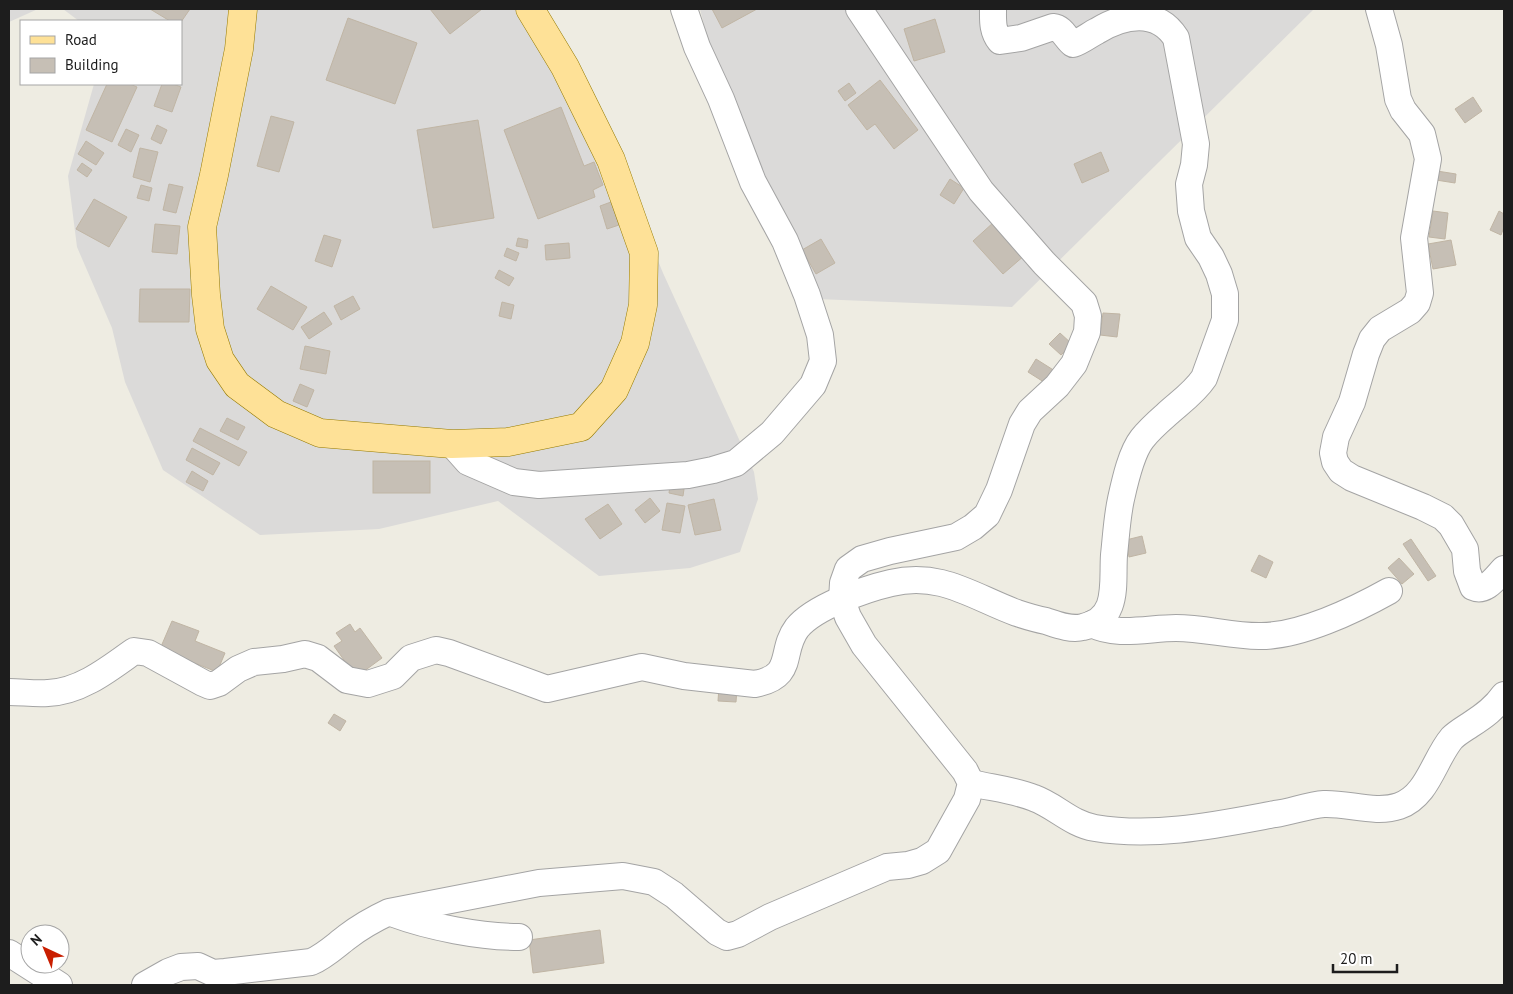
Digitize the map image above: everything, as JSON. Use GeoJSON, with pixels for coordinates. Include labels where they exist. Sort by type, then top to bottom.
{"type":"FeatureCollection","features":[{"type":"Feature","properties":{"kind":"main road"},"geometry":{"type":"LineString","coordinates":[[243,9],[239,49],[202,227],[210,329],[220,360],[238,385],[276,414],[320,433],[452,444],[508,442],[581,427],[614,390],[635,343],[643,304],[644,253],[611,160],[565,67],[530,9]]}},
{"type":"Feature","properties":{"kind":"street"},"geometry":{"type":"LineString","coordinates":[[452,444],[468,462],[514,482],[539,485],[688,475],[736,463],[772,433],[813,385],[823,361],[820,335],[807,295],[785,241],[754,182],[721,99],[697,47],[684,9]]}},
{"type":"Feature","properties":{"kind":"street"},"geometry":{"type":"LineString","coordinates":[[145,985],[181,967],[198,966],[213,973],[310,962],[323,956],[375,918],[389,912],[539,883],[623,876],[654,882],[674,896],[703,922],[727,937],[738,934],[770,917],[887,867],[908,865],[922,861],[938,851],[967,799],[971,783],[965,771],[864,645],[848,616],[842,600],[843,583],[848,569],[862,560],[890,551],[956,537],[973,527],[987,515],[999,490],[1022,424],[1030,411],[1057,386],[1074,364],[1087,332],[1088,316],[1084,303],[1044,263],[980,191],[859,9]]}},
{"type":"Feature","properties":{"kind":"street"},"geometry":{"type":"LineString","coordinates":[[9,692],[49,693],[62,691],[94,678],[134,651],[141,651],[210,686],[219,683],[238,669],[254,662],[283,659],[305,654],[318,658],[347,680],[368,684],[394,676],[411,658],[436,650],[547,689],[642,667],[684,676],[755,684],[764,682],[779,673],[785,664],[792,637],[798,628],[809,618],[857,593],[891,583],[919,579],[954,586],[1018,613],[1067,627],[1081,628],[1101,618],[1109,608],[1113,596],[1114,556],[1120,500],[1131,462],[1141,440],[1199,386],[1204,378],[1225,320],[1225,294],[1211,257],[1198,238],[1190,212],[1189,184],[1194,165],[1196,144],[1176,38],[1170,28],[1146,17],[1131,18],[1118,20],[1074,44],[1068,40],[1061,30],[1053,27],[1021,38],[1000,41],[993,28],[993,9]]}},
{"type":"Feature","properties":{"kind":"street"},"geometry":{"type":"LineString","coordinates":[[1379,9],[1389,45],[1398,99],[1403,110],[1422,134],[1428,159],[1414,238],[1420,293],[1417,303],[1410,311],[1380,329],[1372,339],[1352,402],[1336,437],[1333,454],[1334,462],[1352,478],[1443,517],[1455,530],[1465,549],[1473,588],[1483,589],[1504,569]]}},
{"type":"Feature","properties":{"kind":"street"},"geometry":{"type":"LineString","coordinates":[[1092,624],[1108,630],[1187,628],[1243,636],[1263,636],[1292,632],[1327,620],[1366,604],[1389,591]]}},
{"type":"Feature","properties":{"kind":"street"},"geometry":{"type":"LineString","coordinates":[[971,783],[1033,798],[1050,805],[1079,824],[1094,828],[1119,830],[1161,831],[1205,826],[1296,811],[1323,804],[1379,808],[1399,806],[1417,794],[1453,736],[1497,705],[1504,695]]}},
{"type":"Feature","properties":{"kind":"street"},"geometry":{"type":"LineString","coordinates":[[389,912],[416,921],[480,934],[518,937]]}},
{"type":"Feature","properties":{"kind":"street"},"geometry":{"type":"LineString","coordinates":[[9,952],[59,985]]}},
{"type":"Feature","properties":{"kind":"shaded area"},"geometry":{"type":"Polygon","coordinates":[[[9,9],[38,9],[9,22],[9,9]]]}},
{"type":"Feature","properties":{"kind":"shaded area"},"geometry":{"type":"Polygon","coordinates":[[[63,9],[533,9],[604,128],[663,273],[754,472],[758,499],[740,552],[690,568],[599,576],[498,501],[379,529],[260,535],[163,470],[125,382],[112,328],[77,247],[68,176],[94,85],[182,85],[182,20],[78,20],[63,9]]]}},
{"type":"Feature","properties":{"kind":"shaded area"},"geometry":{"type":"Polygon","coordinates":[[[700,9],[1314,9],[1012,307],[793,298],[711,52],[700,9]]]}},
{"type":"Feature","properties":{"kind":"building"},"geometry":{"type":"Polygon","coordinates":[[[150,9],[190,9],[182,21],[168,20],[150,9]]]}},
{"type":"Feature","properties":{"kind":"building"},"geometry":{"type":"Polygon","coordinates":[[[430,9],[482,9],[450,34],[430,9]]]}},
{"type":"Feature","properties":{"kind":"building"},"geometry":{"type":"Polygon","coordinates":[[[712,9],[757,9],[722,28],[712,9]]]}},
{"type":"Feature","properties":{"kind":"building"},"geometry":{"type":"Polygon","coordinates":[[[348,18],[417,43],[395,104],[326,80],[348,18]]]}},
{"type":"Feature","properties":{"kind":"building"},"geometry":{"type":"Polygon","coordinates":[[[935,19],[945,52],[914,61],[904,29],[935,19]]]}},
{"type":"Feature","properties":{"kind":"building"},"geometry":{"type":"Polygon","coordinates":[[[880,80],[918,130],[894,149],[875,124],[867,130],[848,105],[880,80]]]}},
{"type":"Feature","properties":{"kind":"building"},"geometry":{"type":"Polygon","coordinates":[[[849,83],[856,93],[845,101],[838,91],[849,83]]]}},
{"type":"Feature","properties":{"kind":"building"},"geometry":{"type":"Polygon","coordinates":[[[107,85],[132,85],[137,87],[112,142],[86,130],[107,85]]]}},
{"type":"Feature","properties":{"kind":"building"},"geometry":{"type":"Polygon","coordinates":[[[162,85],[181,87],[172,112],[154,106],[162,85]]]}},
{"type":"Feature","properties":{"kind":"building"},"geometry":{"type":"Polygon","coordinates":[[[1473,97],[1482,111],[1465,123],[1455,109],[1473,97]]]}},
{"type":"Feature","properties":{"kind":"building"},"geometry":{"type":"Polygon","coordinates":[[[561,107],[584,166],[594,162],[603,185],[593,190],[595,197],[538,219],[504,130],[561,107]]]}},
{"type":"Feature","properties":{"kind":"building"},"geometry":{"type":"Polygon","coordinates":[[[271,116],[294,122],[279,172],[257,166],[271,116]]]}},
{"type":"Feature","properties":{"kind":"building"},"geometry":{"type":"Polygon","coordinates":[[[478,120],[494,218],[433,228],[417,130],[478,120]]]}},
{"type":"Feature","properties":{"kind":"building"},"geometry":{"type":"Polygon","coordinates":[[[157,125],[167,130],[161,144],[151,139],[157,125]]]}},
{"type":"Feature","properties":{"kind":"building"},"geometry":{"type":"Polygon","coordinates":[[[126,129],[139,135],[131,152],[118,145],[126,129]]]}},
{"type":"Feature","properties":{"kind":"building"},"geometry":{"type":"Polygon","coordinates":[[[86,141],[104,153],[96,165],[78,154],[86,141]]]}},
{"type":"Feature","properties":{"kind":"building"},"geometry":{"type":"Polygon","coordinates":[[[140,148],[158,152],[150,182],[133,177],[140,148]]]}},
{"type":"Feature","properties":{"kind":"building"},"geometry":{"type":"Polygon","coordinates":[[[1101,152],[1109,171],[1082,183],[1074,164],[1101,152]]]}},
{"type":"Feature","properties":{"kind":"building"},"geometry":{"type":"Polygon","coordinates":[[[82,163],[92,170],[87,177],[77,170],[82,163]]]}},
{"type":"Feature","properties":{"kind":"building"},"geometry":{"type":"Polygon","coordinates":[[[1437,171],[1456,174],[1455,183],[1436,180],[1437,171]]]}},
{"type":"Feature","properties":{"kind":"building"},"geometry":{"type":"Polygon","coordinates":[[[950,179],[964,188],[954,204],[940,195],[950,179]]]}},
{"type":"Feature","properties":{"kind":"building"},"geometry":{"type":"Polygon","coordinates":[[[169,184],[183,187],[176,213],[163,210],[169,184]]]}},
{"type":"Feature","properties":{"kind":"building"},"geometry":{"type":"Polygon","coordinates":[[[141,185],[152,188],[149,201],[137,198],[141,185]]]}},
{"type":"Feature","properties":{"kind":"building"},"geometry":{"type":"Polygon","coordinates":[[[94,199],[127,217],[109,247],[76,229],[94,199]]]}},
{"type":"Feature","properties":{"kind":"building"},"geometry":{"type":"Polygon","coordinates":[[[611,202],[619,225],[607,229],[600,206],[611,202]]]}},
{"type":"Feature","properties":{"kind":"building"},"geometry":{"type":"Polygon","coordinates":[[[1433,211],[1448,213],[1445,239],[1429,237],[1433,211]]]}},
{"type":"Feature","properties":{"kind":"building"},"geometry":{"type":"Polygon","coordinates":[[[1499,211],[1504,214],[1504,227],[1501,235],[1490,230],[1499,211]]]}},
{"type":"Feature","properties":{"kind":"building"},"geometry":{"type":"Polygon","coordinates":[[[994,222],[1025,255],[1003,274],[973,241],[994,222]]]}},
{"type":"Feature","properties":{"kind":"building"},"geometry":{"type":"Polygon","coordinates":[[[155,224],[180,226],[177,254],[152,252],[155,224]]]}},
{"type":"Feature","properties":{"kind":"building"},"geometry":{"type":"Polygon","coordinates":[[[324,235],[341,240],[332,267],[315,261],[324,235]]]}},
{"type":"Feature","properties":{"kind":"building"},"geometry":{"type":"Polygon","coordinates":[[[518,238],[528,240],[527,248],[516,246],[518,238]]]}},
{"type":"Feature","properties":{"kind":"building"},"geometry":{"type":"Polygon","coordinates":[[[821,239],[835,263],[816,274],[802,250],[821,239]]]}},
{"type":"Feature","properties":{"kind":"building"},"geometry":{"type":"Polygon","coordinates":[[[1451,240],[1456,265],[1433,269],[1428,244],[1451,240]]]}},
{"type":"Feature","properties":{"kind":"building"},"geometry":{"type":"Polygon","coordinates":[[[569,243],[570,258],[546,260],[545,245],[569,243]]]}},
{"type":"Feature","properties":{"kind":"building"},"geometry":{"type":"Polygon","coordinates":[[[507,248],[519,253],[516,261],[504,256],[507,248]]]}},
{"type":"Feature","properties":{"kind":"building"},"geometry":{"type":"Polygon","coordinates":[[[499,270],[514,278],[509,286],[495,278],[499,270]]]}},
{"type":"Feature","properties":{"kind":"building"},"geometry":{"type":"Polygon","coordinates":[[[271,286],[307,307],[293,330],[257,309],[271,286]]]}},
{"type":"Feature","properties":{"kind":"building"},"geometry":{"type":"Polygon","coordinates":[[[140,289],[190,289],[189,322],[139,322],[140,289]]]}},
{"type":"Feature","properties":{"kind":"building"},"geometry":{"type":"Polygon","coordinates":[[[353,296],[360,309],[341,320],[334,306],[353,296]]]}},
{"type":"Feature","properties":{"kind":"building"},"geometry":{"type":"Polygon","coordinates":[[[502,302],[514,305],[511,319],[499,316],[502,302]]]}},
{"type":"Feature","properties":{"kind":"building"},"geometry":{"type":"Polygon","coordinates":[[[324,312],[332,324],[309,339],[301,327],[324,312]]]}},
{"type":"Feature","properties":{"kind":"building"},"geometry":{"type":"Polygon","coordinates":[[[1103,313],[1120,314],[1117,337],[1100,335],[1103,313]]]}},
{"type":"Feature","properties":{"kind":"building"},"geometry":{"type":"Polygon","coordinates":[[[1060,333],[1072,344],[1061,355],[1049,344],[1060,333]]]}},
{"type":"Feature","properties":{"kind":"building"},"geometry":{"type":"Polygon","coordinates":[[[305,346],[330,351],[326,374],[300,369],[305,346]]]}},
{"type":"Feature","properties":{"kind":"building"},"geometry":{"type":"Polygon","coordinates":[[[1036,359],[1055,371],[1047,384],[1028,372],[1036,359]]]}},
{"type":"Feature","properties":{"kind":"building"},"geometry":{"type":"Polygon","coordinates":[[[300,384],[314,390],[307,407],[293,401],[300,384]]]}},
{"type":"Feature","properties":{"kind":"building"},"geometry":{"type":"Polygon","coordinates":[[[227,418],[245,427],[238,440],[220,431],[227,418]]]}},
{"type":"Feature","properties":{"kind":"building"},"geometry":{"type":"Polygon","coordinates":[[[200,428],[247,452],[239,466],[193,441],[200,428]]]}},
{"type":"Feature","properties":{"kind":"building"},"geometry":{"type":"Polygon","coordinates":[[[192,448],[220,463],[213,475],[186,460],[192,448]]]}},
{"type":"Feature","properties":{"kind":"building"},"geometry":{"type":"Polygon","coordinates":[[[373,461],[430,461],[430,493],[373,493],[373,461]]]}},
{"type":"Feature","properties":{"kind":"building"},"geometry":{"type":"Polygon","coordinates":[[[192,471],[208,481],[203,491],[186,482],[192,471]]]}},
{"type":"Feature","properties":{"kind":"building"},"geometry":{"type":"Polygon","coordinates":[[[670,486],[684,489],[683,496],[669,493],[670,486]]]}},
{"type":"Feature","properties":{"kind":"building"},"geometry":{"type":"Polygon","coordinates":[[[650,498],[660,511],[645,523],[635,510],[650,498]]]}},
{"type":"Feature","properties":{"kind":"building"},"geometry":{"type":"Polygon","coordinates":[[[714,499],[721,530],[695,535],[688,505],[714,499]]]}},
{"type":"Feature","properties":{"kind":"building"},"geometry":{"type":"Polygon","coordinates":[[[667,503],[685,506],[680,533],[662,530],[667,503]]]}},
{"type":"Feature","properties":{"kind":"building"},"geometry":{"type":"Polygon","coordinates":[[[608,504],[622,524],[600,539],[585,519],[608,504]]]}},
{"type":"Feature","properties":{"kind":"building"},"geometry":{"type":"Polygon","coordinates":[[[1142,536],[1146,553],[1129,557],[1126,540],[1142,536]]]}},
{"type":"Feature","properties":{"kind":"building"},"geometry":{"type":"Polygon","coordinates":[[[1411,539],[1436,576],[1428,581],[1403,544],[1411,539]]]}},
{"type":"Feature","properties":{"kind":"building"},"geometry":{"type":"Polygon","coordinates":[[[1259,555],[1273,562],[1266,578],[1251,571],[1259,555]]]}},
{"type":"Feature","properties":{"kind":"building"},"geometry":{"type":"Polygon","coordinates":[[[1399,558],[1414,574],[1402,584],[1388,568],[1399,558]]]}},
{"type":"Feature","properties":{"kind":"building"},"geometry":{"type":"Polygon","coordinates":[[[172,621],[199,631],[195,641],[225,653],[217,672],[160,649],[172,621]]]}},
{"type":"Feature","properties":{"kind":"building"},"geometry":{"type":"Polygon","coordinates":[[[350,624],[355,632],[360,628],[382,658],[356,677],[334,646],[342,641],[336,633],[350,624]]]}},
{"type":"Feature","properties":{"kind":"building"},"geometry":{"type":"Polygon","coordinates":[[[719,687],[737,688],[736,702],[718,701],[719,687]]]}},
{"type":"Feature","properties":{"kind":"building"},"geometry":{"type":"Polygon","coordinates":[[[334,714],[346,721],[340,731],[328,723],[334,714]]]}},
{"type":"Feature","properties":{"kind":"building"},"geometry":{"type":"Polygon","coordinates":[[[600,930],[604,963],[533,973],[529,940],[600,930]]]}}]}
